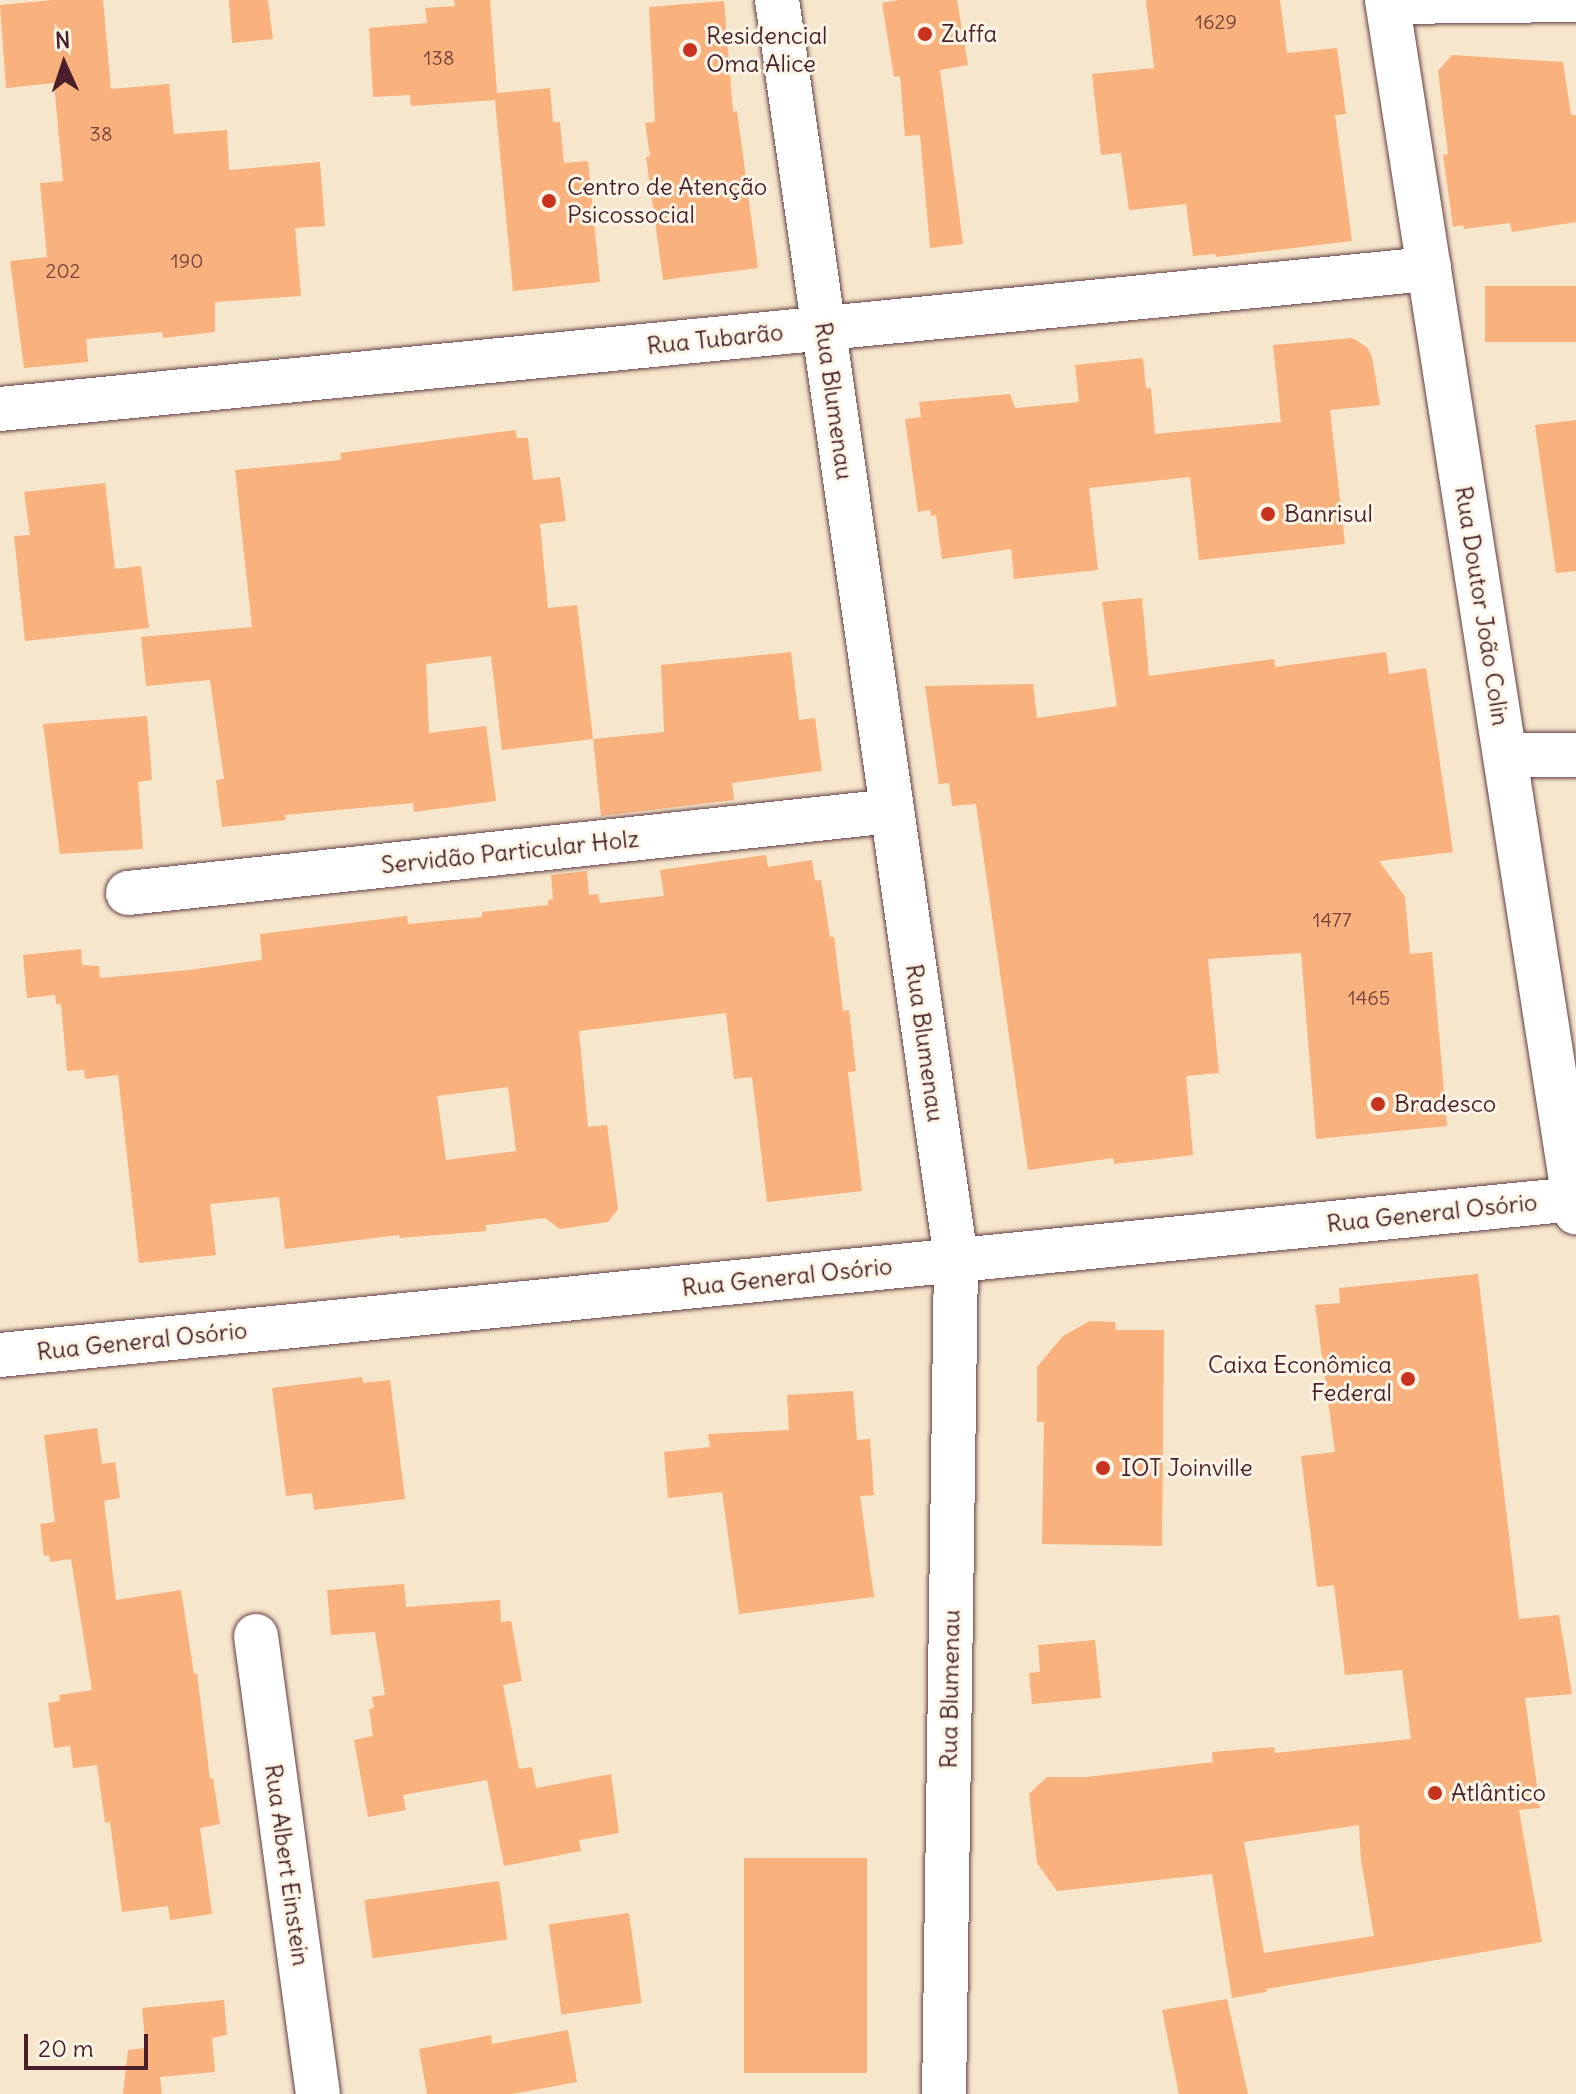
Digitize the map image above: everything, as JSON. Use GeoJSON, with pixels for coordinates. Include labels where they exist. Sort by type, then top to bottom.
{"type":"FeatureCollection","features":[{"type":"Feature","properties":{"kind":"street","name":"Rua Blumenau"},"geometry":{"type":"LineString","coordinates":[[777,0],[956,1260],[944,2094]]}},
{"type":"Feature","properties":{"kind":"street"},"geometry":{"type":"LineString","coordinates":[[1387,1],[1576,0]]}},
{"type":"Feature","properties":{"kind":"street","name":"Rua Doutor João Colin"},"geometry":{"type":"LineString","coordinates":[[1387,1],[1575,1205]]}},
{"type":"Feature","properties":{"kind":"street","name":"Rua Tubarão"},"geometry":{"type":"LineString","coordinates":[[0,409],[1429,269]]}},
{"type":"Feature","properties":{"kind":"street"},"geometry":{"type":"LineString","coordinates":[[1505,755],[1576,755]]}},
{"type":"Feature","properties":{"kind":"street","name":"Servidão Particular Holz"},"geometry":{"type":"LineString","coordinates":[[128,893],[892,811]]}},
{"type":"Feature","properties":{"kind":"street","name":"Rua General Osório"},"geometry":{"type":"LineString","coordinates":[[0,1355],[956,1260],[1575,1205]]}},
{"type":"Feature","properties":{"kind":"street","name":"Rua Albert Einstein"},"geometry":{"type":"LineString","coordinates":[[256,1636],[318,2094]]}},
{"type":"Feature","properties":{"kind":"building"},"geometry":{"type":"Polygon","coordinates":[[[53,0],[103,0],[111,89],[169,84],[174,134],[227,130],[229,170],[320,162],[325,226],[295,228],[301,296],[215,302],[215,332],[163,338],[162,332],[86,339],[88,362],[24,368],[10,261],[47,257],[40,183],[63,181],[54,83],[6,88],[0,5],[53,0]]]}},
{"type":"Feature","properties":{"kind":"building"},"geometry":{"type":"Polygon","coordinates":[[[229,0],[268,0],[273,39],[232,43],[229,0]]]}},
{"type":"Feature","properties":{"kind":"building"},"geometry":{"type":"Polygon","coordinates":[[[454,0],[490,0],[497,93],[550,88],[553,122],[560,122],[564,163],[588,161],[600,282],[513,291],[495,100],[411,106],[410,95],[373,97],[369,28],[427,23],[425,8],[455,6],[454,0]]]}},
{"type":"Feature","properties":{"kind":"building"},"geometry":{"type":"Polygon","coordinates":[[[957,0],[968,65],[940,70],[963,244],[930,248],[920,135],[905,136],[900,76],[894,77],[882,3],[957,0]]]}},
{"type":"Feature","properties":{"kind":"building"},"geometry":{"type":"Polygon","coordinates":[[[1146,0],[1280,0],[1287,53],[1337,48],[1346,114],[1335,115],[1352,241],[1216,257],[1215,254],[1193,256],[1186,204],[1129,210],[1121,153],[1101,155],[1092,74],[1154,68],[1146,0]]]}},
{"type":"Feature","properties":{"kind":"building"},"geometry":{"type":"Polygon","coordinates":[[[724,1],[733,112],[737,111],[758,268],[663,280],[646,157],[650,156],[645,123],[655,122],[649,7],[724,1]]]}},
{"type":"Feature","properties":{"kind":"building"},"geometry":{"type":"Polygon","coordinates":[[[1452,55],[1563,62],[1571,115],[1576,115],[1576,222],[1512,232],[1510,223],[1464,229],[1463,225],[1453,227],[1443,155],[1448,154],[1438,71],[1452,55]]]}},
{"type":"Feature","properties":{"kind":"building"},"geometry":{"type":"Polygon","coordinates":[[[1485,286],[1576,286],[1576,342],[1485,342],[1485,286]]]}},
{"type":"Feature","properties":{"kind":"building"},"geometry":{"type":"Polygon","coordinates":[[[1352,338],[1367,347],[1372,357],[1380,405],[1330,410],[1345,544],[1199,560],[1190,477],[1089,488],[1098,570],[1014,579],[1011,549],[942,559],[936,515],[931,516],[930,510],[918,512],[905,419],[921,417],[919,402],[1010,394],[1015,408],[1079,402],[1075,365],[1143,358],[1146,388],[1151,388],[1155,434],[1281,422],[1273,345],[1352,338]]]}},
{"type":"Feature","properties":{"kind":"building"},"geometry":{"type":"Polygon","coordinates":[[[1576,420],[1576,571],[1556,573],[1535,425],[1576,420]]]}},
{"type":"Feature","properties":{"kind":"building"},"geometry":{"type":"Polygon","coordinates":[[[515,430],[517,438],[528,438],[533,480],[560,477],[566,521],[540,524],[548,608],[577,605],[593,739],[502,750],[491,656],[426,664],[429,733],[486,726],[496,801],[414,812],[413,803],[285,815],[286,820],[222,827],[216,780],[224,779],[210,680],[146,686],[141,637],[252,627],[235,470],[341,460],[340,453],[515,430]]]}},
{"type":"Feature","properties":{"kind":"building"},"geometry":{"type":"Polygon","coordinates":[[[105,483],[115,569],[141,566],[149,628],[25,641],[14,536],[30,535],[24,492],[105,483]]]}},
{"type":"Feature","properties":{"kind":"building"},"geometry":{"type":"Polygon","coordinates":[[[1142,598],[1149,676],[1274,659],[1275,667],[1386,652],[1389,674],[1426,668],[1453,852],[1379,861],[1405,897],[1410,954],[1432,952],[1447,1126],[1316,1139],[1301,953],[1208,959],[1219,1073],[1186,1076],[1193,1155],[1114,1164],[1113,1158],[1028,1170],[976,804],[952,806],[949,783],[939,784],[925,686],[1033,684],[1037,718],[1117,706],[1102,602],[1142,598]]]}},
{"type":"Feature","properties":{"kind":"building"},"geometry":{"type":"Polygon","coordinates":[[[791,652],[799,720],[815,718],[822,771],[732,783],[734,800],[601,816],[593,739],[664,732],[661,665],[791,652]]]}},
{"type":"Feature","properties":{"kind":"building"},"geometry":{"type":"Polygon","coordinates":[[[147,716],[152,780],[138,782],[143,849],[60,854],[43,724],[147,716]]]}},
{"type":"Feature","properties":{"kind":"building"},"geometry":{"type":"Polygon","coordinates":[[[766,855],[768,867],[812,860],[815,881],[821,880],[830,937],[834,937],[843,1011],[849,1010],[856,1071],[848,1072],[862,1191],[767,1202],[752,1077],[734,1079],[726,1013],[579,1031],[588,1127],[607,1125],[618,1209],[608,1222],[560,1229],[545,1218],[486,1225],[486,1231],[400,1238],[399,1235],[285,1249],[279,1197],[210,1204],[216,1255],[139,1263],[118,1075],[85,1079],[84,1070],[67,1071],[61,1004],[56,1004],[55,995],[27,998],[23,955],[81,949],[82,965],[99,966],[100,978],[188,970],[262,960],[260,934],[407,916],[408,924],[482,917],[482,912],[548,905],[548,900],[553,899],[551,875],[587,871],[589,895],[598,894],[600,903],[664,896],[660,870],[766,855]],[[508,1087],[437,1096],[446,1160],[516,1151],[508,1087]]]}},
{"type":"Feature","properties":{"kind":"building"},"geometry":{"type":"Polygon","coordinates":[[[1478,1274],[1519,1619],[1559,1615],[1572,1694],[1525,1698],[1540,1808],[1519,1810],[1542,1942],[1266,1989],[1266,1992],[1232,1998],[1212,1874],[1057,1891],[1037,1863],[1029,1794],[1047,1777],[1087,1777],[1213,1762],[1212,1752],[1274,1747],[1275,1753],[1411,1739],[1402,1670],[1345,1675],[1334,1585],[1317,1587],[1301,1456],[1335,1452],[1315,1305],[1340,1303],[1339,1288],[1478,1274]],[[1359,1825],[1244,1842],[1264,1953],[1374,1936],[1361,1860],[1359,1825]]]}},
{"type":"Feature","properties":{"kind":"building","name":"IOT Joinville"},"geometry":{"type":"Polygon","coordinates":[[[1090,1321],[1115,1322],[1116,1330],[1164,1330],[1162,1546],[1042,1544],[1044,1422],[1037,1422],[1037,1367],[1063,1336],[1090,1321]]]}},
{"type":"Feature","properties":{"kind":"building"},"geometry":{"type":"Polygon","coordinates":[[[362,1377],[363,1383],[390,1380],[405,1499],[314,1510],[312,1493],[286,1496],[272,1388],[362,1377]]]}},
{"type":"Feature","properties":{"kind":"building"},"geometry":{"type":"Polygon","coordinates":[[[853,1391],[857,1440],[870,1439],[874,1495],[860,1496],[874,1597],[739,1614],[722,1492],[668,1498],[664,1452],[710,1447],[708,1434],[789,1430],[787,1395],[853,1391]]]}},
{"type":"Feature","properties":{"kind":"building"},"geometry":{"type":"Polygon","coordinates":[[[97,1428],[102,1464],[115,1462],[120,1498],[104,1501],[116,1600],[181,1590],[194,1674],[197,1673],[210,1779],[213,1778],[220,1824],[200,1828],[212,1914],[170,1920],[168,1906],[122,1912],[110,1822],[105,1823],[97,1765],[73,1768],[70,1746],[54,1748],[48,1703],[60,1701],[59,1695],[92,1690],[71,1559],[50,1562],[49,1555],[44,1556],[40,1524],[55,1522],[44,1435],[97,1428]]]}},
{"type":"Feature","properties":{"kind":"building"},"geometry":{"type":"Polygon","coordinates":[[[404,1584],[406,1607],[500,1600],[501,1622],[511,1621],[522,1681],[503,1685],[519,1769],[532,1767],[536,1788],[611,1774],[619,1833],[579,1840],[581,1851],[504,1866],[487,1780],[403,1795],[406,1810],[368,1817],[354,1740],[373,1736],[369,1709],[374,1708],[372,1697],[385,1695],[375,1632],[331,1635],[327,1590],[404,1584]]]}},
{"type":"Feature","properties":{"kind":"building"},"geometry":{"type":"Polygon","coordinates":[[[1095,1640],[1101,1698],[1032,1704],[1029,1673],[1040,1672],[1038,1645],[1095,1640]]]}},
{"type":"Feature","properties":{"kind":"building"},"geometry":{"type":"Polygon","coordinates":[[[744,1858],[867,1858],[867,2073],[744,2073],[744,1858]]]}},
{"type":"Feature","properties":{"kind":"building"},"geometry":{"type":"Polygon","coordinates":[[[499,1881],[507,1939],[373,1958],[364,1900],[499,1881]]]}},
{"type":"Feature","properties":{"kind":"building"},"geometry":{"type":"Polygon","coordinates":[[[629,1913],[642,2003],[561,2014],[549,1924],[629,1913]]]}},
{"type":"Feature","properties":{"kind":"building"},"geometry":{"type":"Polygon","coordinates":[[[1227,1999],[1248,2094],[1179,2094],[1162,2010],[1227,1999]]]}},
{"type":"Feature","properties":{"kind":"building"},"geometry":{"type":"Polygon","coordinates":[[[224,2000],[227,2035],[212,2038],[215,2072],[160,2077],[162,2094],[123,2094],[128,2050],[146,2048],[142,2008],[224,2000]]]}},
{"type":"Feature","properties":{"kind":"building"},"geometry":{"type":"Polygon","coordinates":[[[568,2030],[577,2082],[512,2094],[427,2094],[419,2049],[491,2035],[492,2044],[568,2030]]]}},
{"type":"Feature","properties":{"kind":"place","name":"Zuffa"},"geometry":{"type":"Point","coordinates":[925,34]}},
{"type":"Feature","properties":{"kind":"place","name":"Residencial Oma Alice"},"geometry":{"type":"Point","coordinates":[690,50]}},
{"type":"Feature","properties":{"kind":"place","name":"Centro de Atenção Psicossocial"},"geometry":{"type":"Point","coordinates":[549,201]}},
{"type":"Feature","properties":{"kind":"place","name":"Banrisul"},"geometry":{"type":"Point","coordinates":[1268,514]}},
{"type":"Feature","properties":{"kind":"place","name":"Bradesco"},"geometry":{"type":"Point","coordinates":[1378,1104]}},
{"type":"Feature","properties":{"kind":"place","name":"Caixa Econômica Federal"},"geometry":{"type":"Point","coordinates":[1408,1379]}},
{"type":"Feature","properties":{"kind":"place","name":"IOT Joinville"},"geometry":{"type":"Point","coordinates":[1103,1468]}},
{"type":"Feature","properties":{"kind":"place","name":"Atlântico"},"geometry":{"type":"Point","coordinates":[1435,1793]}}]}
